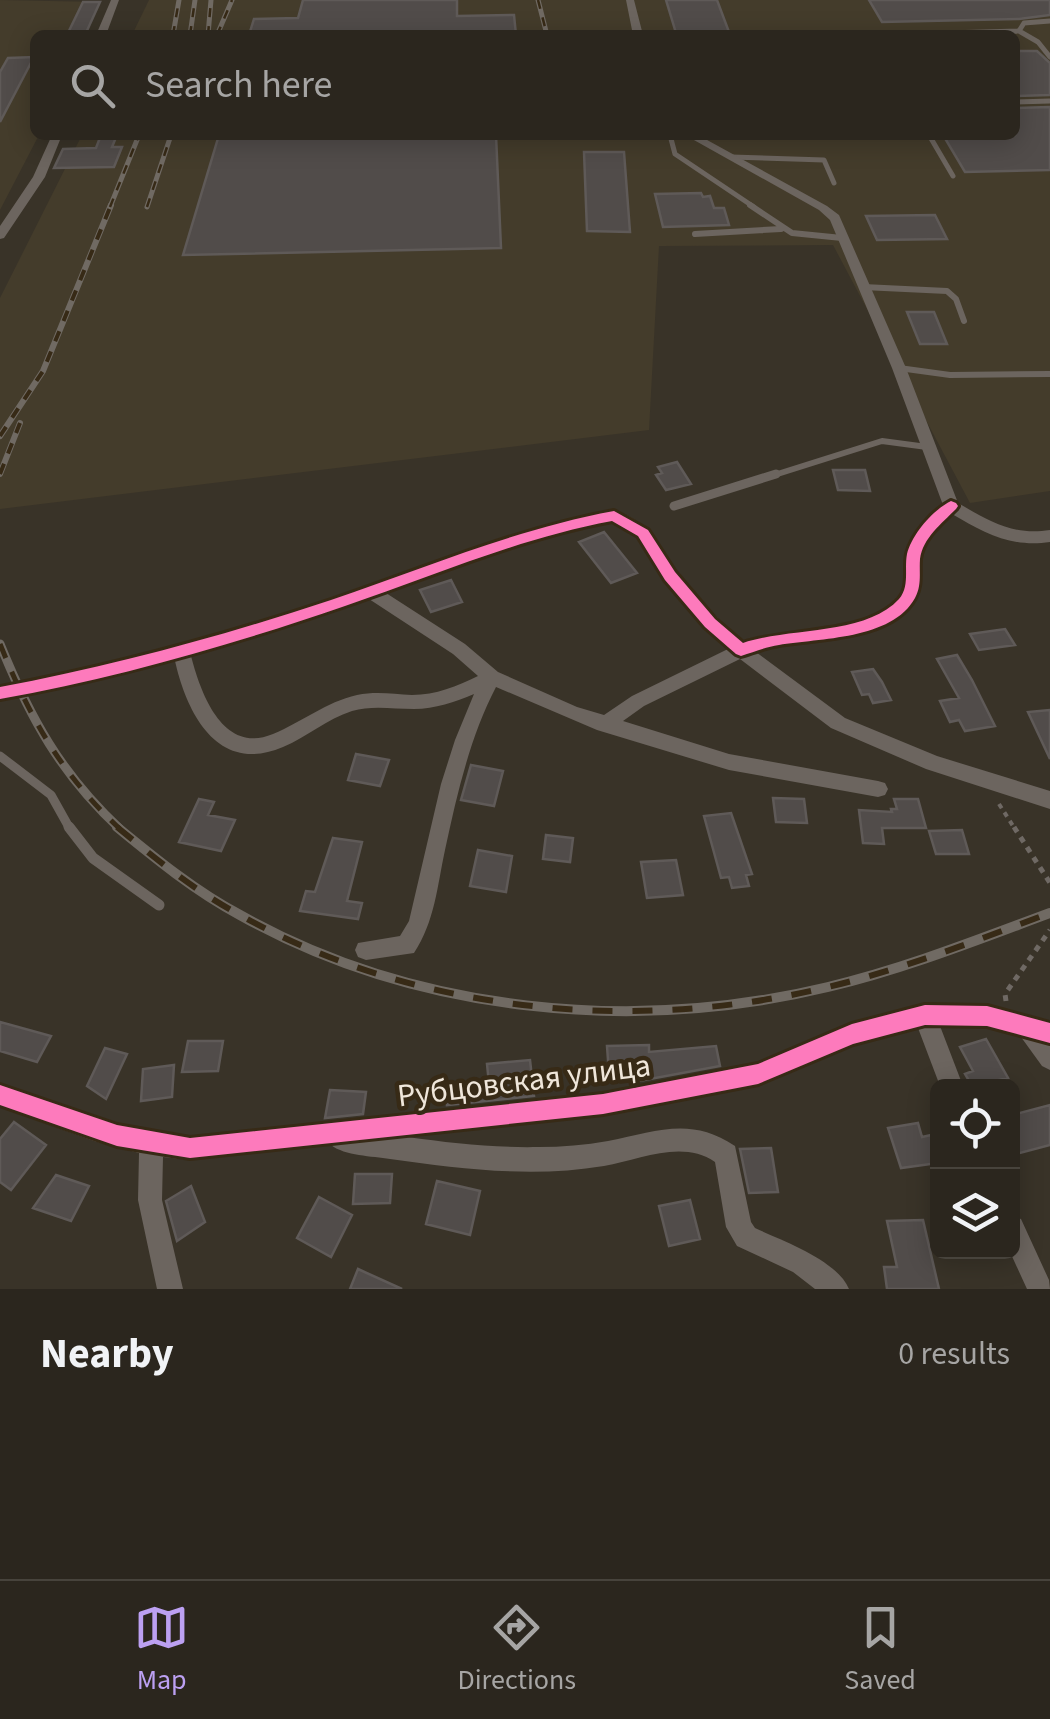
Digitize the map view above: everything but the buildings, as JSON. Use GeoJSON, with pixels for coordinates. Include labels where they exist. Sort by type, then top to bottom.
{"type":"FeatureCollection","features":[{"type":"Feature","properties":{"kind":"street"},"geometry":{"type":"LineString","coordinates":[[103,30],[115,0]]}},
{"type":"Feature","properties":{"kind":"street"},"geometry":{"type":"LineString","coordinates":[[628,1],[637,30]]}},
{"type":"Feature","properties":{"kind":"street"},"geometry":{"type":"LineString","coordinates":[[0,235],[39,177],[55,140]]}},
{"type":"Feature","properties":{"kind":"street"},"geometry":{"type":"LineString","coordinates":[[699,140],[831,213],[899,368],[952,506],[1000,534],[1027,542],[1050,536]]}},
{"type":"Feature","properties":{"kind":"street"},"geometry":{"type":"LineString","coordinates":[[604,725],[638,701],[761,640],[872,623],[901,607],[913,590],[914,553],[933,523],[952,506]]}},
{"type":"Feature","properties":{"kind":"street"},"geometry":{"type":"LineString","coordinates":[[0,693],[181,651],[371,592],[570,523],[614,516],[643,533],[670,576],[710,624],[838,722],[880,742],[1050,800]]}},
{"type":"Feature","properties":{"kind":"street"},"geometry":{"type":"LineString","coordinates":[[371,592],[459,648],[492,677],[604,725],[729,762],[878,789]]}},
{"type":"Feature","properties":{"kind":"street"},"geometry":{"type":"LineString","coordinates":[[181,651],[189,688],[214,730],[230,742],[248,747],[271,744],[353,703],[434,701],[462,693],[492,677]]}},
{"type":"Feature","properties":{"kind":"street"},"geometry":{"type":"LineString","coordinates":[[366,950],[406,946],[425,916],[434,854],[470,714],[492,677]]}},
{"type":"Feature","properties":{"kind":"street","name":"Рубцовская улица"},"geometry":{"type":"LineString","coordinates":[[0,1095],[151,1146],[190,1148],[603,1104],[758,1074],[852,1034],[925,1015],[963,1014],[1029,1027]]}},
{"type":"Feature","properties":{"kind":"street"},"geometry":{"type":"LineString","coordinates":[[925,1015],[948,1079]]}},
{"type":"Feature","properties":{"kind":"street"},"geometry":{"type":"LineString","coordinates":[[1029,1027],[1050,1058]]}},
{"type":"Feature","properties":{"kind":"street","name":"Рубцовская улица"},"geometry":{"type":"LineString","coordinates":[[322,1136],[537,1162],[603,1154],[659,1141],[705,1140],[726,1155],[739,1227],[746,1238],[802,1263],[836,1289]]}},
{"type":"Feature","properties":{"kind":"street"},"geometry":{"type":"LineString","coordinates":[[151,1146],[150,1200],[170,1289]]}},
{"type":"Feature","properties":{"kind":"street"},"geometry":{"type":"LineString","coordinates":[[1020,1245],[1040,1289]]}},
{"type":"Feature","properties":{"kind":"lane"},"geometry":{"type":"LineString","coordinates":[[1019,30],[1024,23],[1050,21]]}},
{"type":"Feature","properties":{"kind":"lane"},"geometry":{"type":"LineString","coordinates":[[1020,31],[1038,42],[1050,58]]}},
{"type":"Feature","properties":{"kind":"lane"},"geometry":{"type":"LineString","coordinates":[[1020,102],[1050,101]]}},
{"type":"Feature","properties":{"kind":"lane"},"geometry":{"type":"LineString","coordinates":[[671,140],[675,154],[768,216],[781,229]]}},
{"type":"Feature","properties":{"kind":"lane"},"geometry":{"type":"LineString","coordinates":[[932,140],[953,176]]}},
{"type":"Feature","properties":{"kind":"lane"},"geometry":{"type":"LineString","coordinates":[[730,157],[824,160],[834,183]]}},
{"type":"Feature","properties":{"kind":"lane"},"geometry":{"type":"LineString","coordinates":[[694,234],[781,229],[842,238]]}},
{"type":"Feature","properties":{"kind":"lane"},"geometry":{"type":"LineString","coordinates":[[863,288],[947,291],[956,300],[964,320]]}},
{"type":"Feature","properties":{"kind":"lane"},"geometry":{"type":"LineString","coordinates":[[899,368],[950,375],[1050,374]]}},
{"type":"Feature","properties":{"kind":"lane"},"geometry":{"type":"LineString","coordinates":[[674,506],[882,441],[927,447]]}},
{"type":"Feature","properties":{"kind":"lane"},"geometry":{"type":"LineString","coordinates":[[0,756],[51,796],[75,838],[93,858],[159,906]]}},
{"type":"Feature","properties":{"kind":"path"},"geometry":{"type":"LineString","coordinates":[[982,779],[1050,883]]}},
{"type":"Feature","properties":{"kind":"path"},"geometry":{"type":"LineString","coordinates":[[1029,1027],[1005,994],[1050,930]]}},
{"type":"Feature","properties":{"kind":"shaded area"},"geometry":{"type":"Polygon","coordinates":[[[0,0],[100,2],[87,30],[30,30],[30,140],[36,140],[0,210],[0,0]]]}},
{"type":"Feature","properties":{"kind":"shaded area"},"geometry":{"type":"Polygon","coordinates":[[[149,0],[1050,0],[1050,491],[970,503],[833,245],[659,246],[649,430],[0,509],[0,298],[79,140],[1020,140],[1020,30],[134,30],[149,0]]]}},
{"type":"Feature","properties":{"kind":"railway"},"geometry":{"type":"LineString","coordinates":[[174,30],[179,0]]}},
{"type":"Feature","properties":{"kind":"railway"},"geometry":{"type":"LineString","coordinates":[[191,30],[195,0]]}},
{"type":"Feature","properties":{"kind":"railway"},"geometry":{"type":"LineString","coordinates":[[208,30],[211,0]]}},
{"type":"Feature","properties":{"kind":"railway"},"geometry":{"type":"LineString","coordinates":[[219,30],[232,0]]}},
{"type":"Feature","properties":{"kind":"railway"},"geometry":{"type":"LineString","coordinates":[[538,0],[546,30]]}},
{"type":"Feature","properties":{"kind":"railway"},"geometry":{"type":"LineString","coordinates":[[110,207],[137,140]]}},
{"type":"Feature","properties":{"kind":"railway"},"geometry":{"type":"LineString","coordinates":[[147,207],[169,140]]}},
{"type":"Feature","properties":{"kind":"railway"},"geometry":{"type":"LineString","coordinates":[[0,436],[43,371],[111,205]]}},
{"type":"Feature","properties":{"kind":"railway"},"geometry":{"type":"LineString","coordinates":[[0,474],[20,423]]}},
{"type":"Feature","properties":{"kind":"railway"},"geometry":{"type":"LineString","coordinates":[[0,644],[49,744],[81,787],[120,829]]}},
{"type":"Feature","properties":{"kind":"railway"},"geometry":{"type":"LineString","coordinates":[[117,827],[207,896],[308,948],[378,974],[452,993],[526,1005],[602,1011],[754,1001],[884,972],[1050,913]]}},
{"type":"Feature","properties":{"kind":"cycle path"},"geometry":{"type":"LineString","coordinates":[[0,693],[97,674],[193,649],[526,537],[614,516],[643,533],[670,576],[710,623],[741,650],[780,639],[847,630],[887,617],[902,605],[912,587],[916,547],[951,506]]}},
{"type":"Feature","properties":{"kind":"cycle path"},"geometry":{"type":"LineString","coordinates":[[0,1095],[117,1136],[190,1148],[603,1104],[758,1074],[852,1034],[925,1015],[987,1016],[1050,1033]]}}]}
